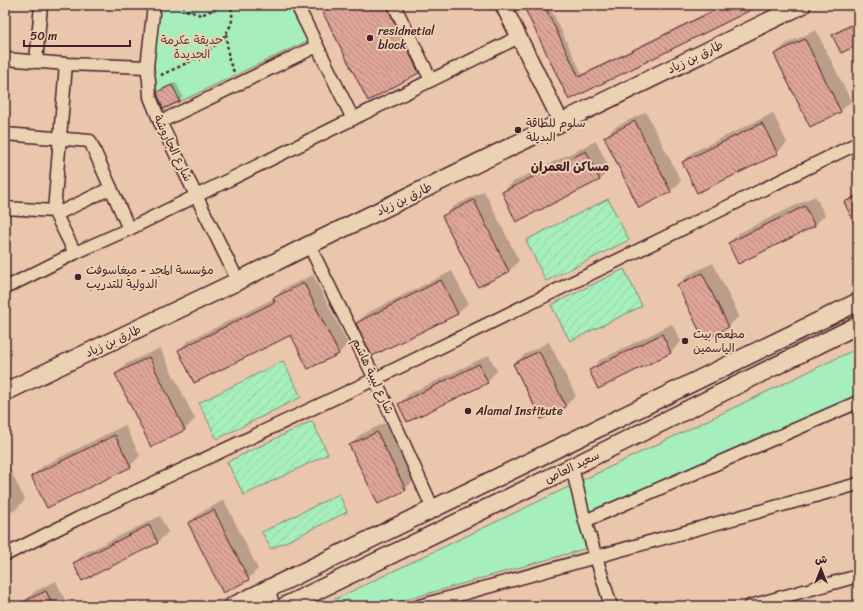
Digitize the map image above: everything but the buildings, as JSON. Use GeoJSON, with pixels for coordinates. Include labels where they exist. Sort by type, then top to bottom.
{"type":"FeatureCollection","features":[{"type":"Feature","properties":{"kind":"main road","name":"طارق بن زياد"},"geometry":{"type":"LineString","coordinates":[[5,392],[238,282],[309,245],[802,5]]}},
{"type":"Feature","properties":{"kind":"main road"},"geometry":{"type":"LineString","coordinates":[[233,606],[858,302]]}},
{"type":"Feature","properties":{"kind":"main road","name":"سعيد العاص"},"geometry":{"type":"LineString","coordinates":[[285,606],[572,467],[858,325]]}},
{"type":"Feature","properties":{"kind":"street"},"geometry":{"type":"LineString","coordinates":[[36,62],[41,5]]}},
{"type":"Feature","properties":{"kind":"street","name":"شارع الجاروشة"},"geometry":{"type":"LineString","coordinates":[[154,5],[147,67],[150,97],[160,122],[238,282]]}},
{"type":"Feature","properties":{"kind":"street"},"geometry":{"type":"LineString","coordinates":[[298,5],[353,119]]}},
{"type":"Feature","properties":{"kind":"street"},"geometry":{"type":"LineString","coordinates":[[394,5],[431,80]]}},
{"type":"Feature","properties":{"kind":"street"},"geometry":{"type":"LineString","coordinates":[[503,5],[561,122]]}},
{"type":"Feature","properties":{"kind":"street"},"geometry":{"type":"LineString","coordinates":[[5,288],[75,253],[197,196],[519,37]]}},
{"type":"Feature","properties":{"kind":"street"},"geometry":{"type":"LineString","coordinates":[[160,122],[317,46]]}},
{"type":"Feature","properties":{"kind":"street"},"geometry":{"type":"LineString","coordinates":[[5,59],[66,64],[147,67]]}},
{"type":"Feature","properties":{"kind":"street"},"geometry":{"type":"LineString","coordinates":[[66,64],[54,211],[75,253]]}},
{"type":"Feature","properties":{"kind":"street"},"geometry":{"type":"LineString","coordinates":[[5,134],[90,141],[129,229]]}},
{"type":"Feature","properties":{"kind":"street"},"geometry":{"type":"LineString","coordinates":[[5,555],[77,519],[375,379],[858,144]]}},
{"type":"Feature","properties":{"kind":"street"},"geometry":{"type":"LineString","coordinates":[[5,208],[61,212],[111,188]]}},
{"type":"Feature","properties":{"kind":"street","name":"شارع لبيبة هاشم"},"geometry":{"type":"LineString","coordinates":[[309,245],[375,379],[433,509]]}},
{"type":"Feature","properties":{"kind":"street"},"geometry":{"type":"LineString","coordinates":[[585,521],[858,402]]}},
{"type":"Feature","properties":{"kind":"street"},"geometry":{"type":"LineString","coordinates":[[572,467],[585,521],[611,606]]}},
{"type":"Feature","properties":{"kind":"street"},"geometry":{"type":"LineString","coordinates":[[419,606],[858,484]]}},
{"type":"Feature","properties":{"kind":"street"},"geometry":{"type":"LineString","coordinates":[[750,606],[858,576]]}},
{"type":"Feature","properties":{"kind":"street"},"geometry":{"type":"LineString","coordinates":[[267,590],[272,606]]}},
{"type":"Feature","properties":{"kind":"path"},"geometry":{"type":"LineString","coordinates":[[183,5],[186,10],[201,15],[215,9],[220,5]]}},
{"type":"Feature","properties":{"kind":"path"},"geometry":{"type":"LineString","coordinates":[[149,80],[188,62],[212,48],[226,34],[232,20],[230,5]]}},
{"type":"Feature","properties":{"kind":"path"},"geometry":{"type":"LineString","coordinates":[[226,34],[229,61],[239,84]]}},
{"type":"Feature","properties":{"kind":"green space","name":"حديقة عكرمة الجديدة"},"geometry":{"type":"Polygon","coordinates":[[[153,5],[289,5],[307,41],[160,111],[150,97],[153,5]]]}},
{"type":"Feature","properties":{"kind":"green space"},"geometry":{"type":"Polygon","coordinates":[[[608,199],[629,240],[546,281],[526,240],[608,199]]]}},
{"type":"Feature","properties":{"kind":"green space"},"geometry":{"type":"Polygon","coordinates":[[[624,269],[642,306],[570,341],[551,305],[624,269]]]}},
{"type":"Feature","properties":{"kind":"green space"},"geometry":{"type":"Polygon","coordinates":[[[858,348],[858,396],[579,521],[588,548],[384,606],[325,606],[327,603],[858,348]]]}},
{"type":"Feature","properties":{"kind":"green space"},"geometry":{"type":"Polygon","coordinates":[[[283,361],[301,397],[217,439],[199,403],[283,361]]]}},
{"type":"Feature","properties":{"kind":"green space"},"geometry":{"type":"Polygon","coordinates":[[[312,421],[328,454],[244,495],[227,462],[312,421]]]}},
{"type":"Feature","properties":{"kind":"green space"},"geometry":{"type":"Polygon","coordinates":[[[339,494],[347,512],[271,549],[262,532],[339,494]]]}},
{"type":"Feature","properties":{"kind":"place","name":"residnetial block"},"geometry":{"type":"Point","coordinates":[370,38]}},
{"type":"Feature","properties":{"kind":"place","name":"سلوم للطاقة البديلة"},"geometry":{"type":"Point","coordinates":[518,130]}},
{"type":"Feature","properties":{"kind":"place","name":"مؤسسة المجد - ميغاسوفت الدولية للتدريب"},"geometry":{"type":"Point","coordinates":[78,277]}},
{"type":"Feature","properties":{"kind":"place","name":"مطعم بيت الياسمين"},"geometry":{"type":"Point","coordinates":[685,341]}},
{"type":"Feature","properties":{"kind":"place","name":"Alamal Institute"},"geometry":{"type":"Point","coordinates":[468,411]}},
{"type":"Feature","properties":{"kind":"district","name":"مساكن العمران"},"geometry":{"type":"Point","coordinates":[570,166]}}]}
